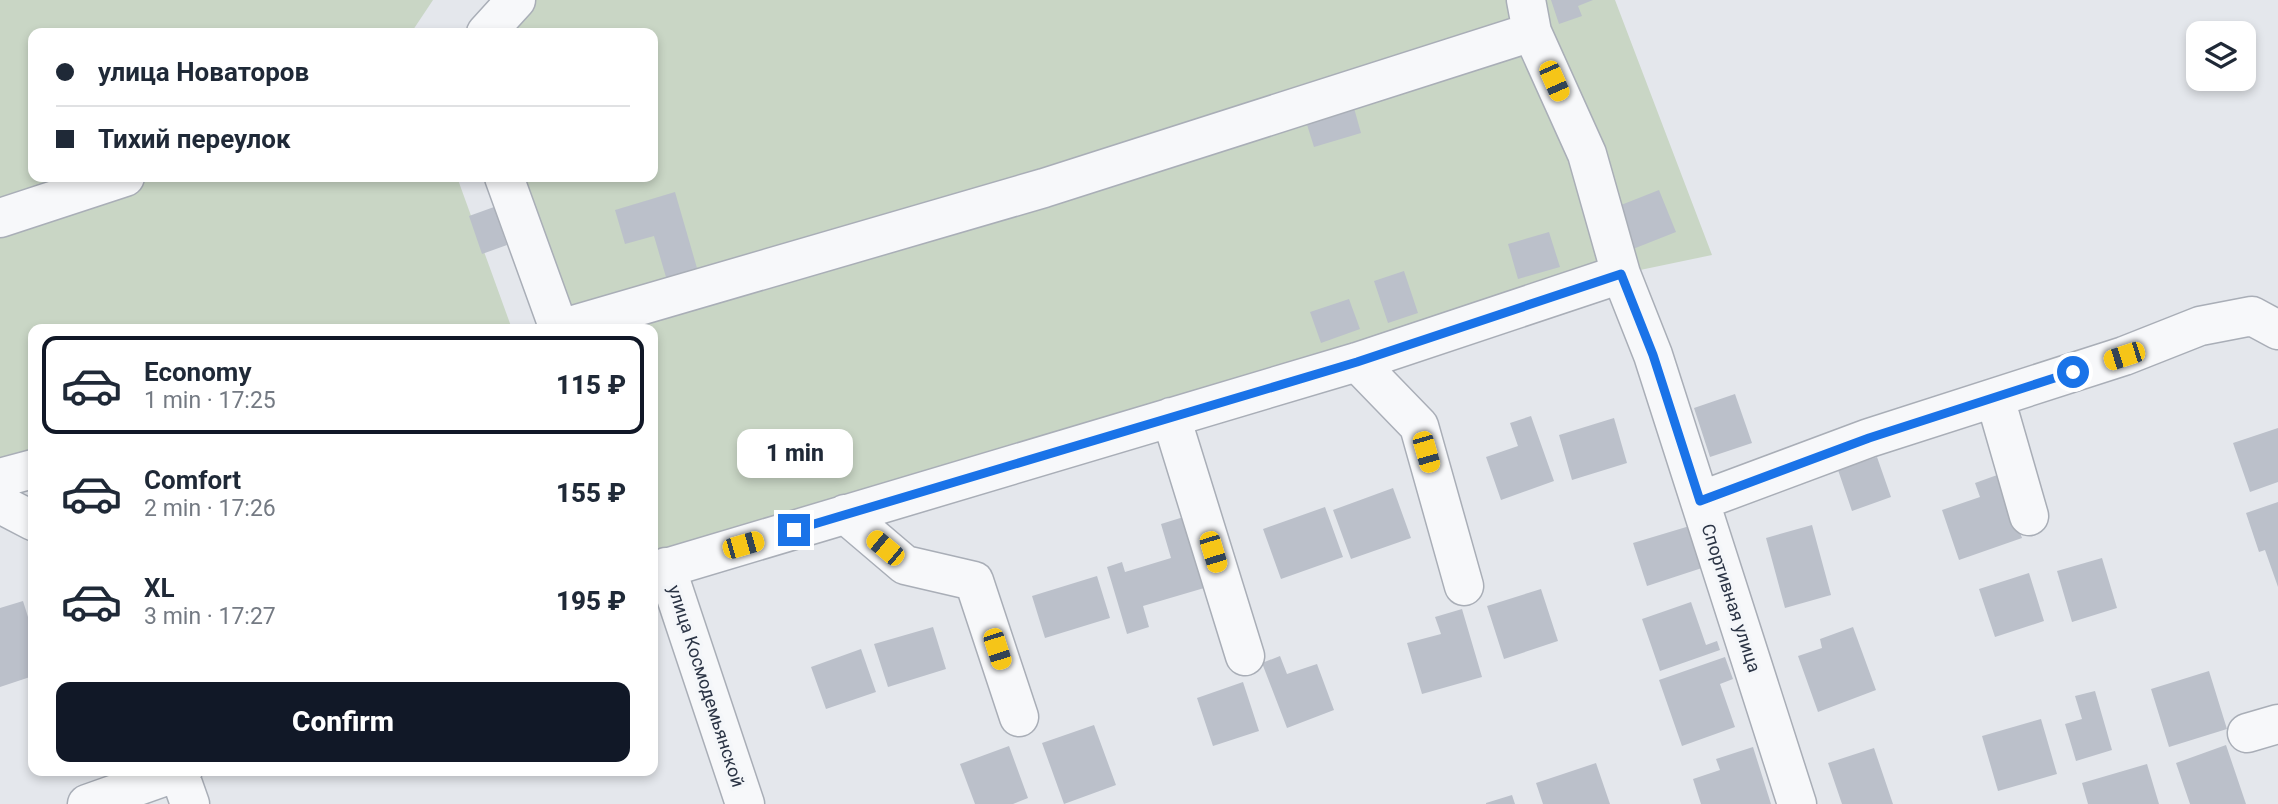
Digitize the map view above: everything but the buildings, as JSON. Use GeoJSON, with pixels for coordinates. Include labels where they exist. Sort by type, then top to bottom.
{"type":"FeatureCollection","features":[{"type":"Feature","properties":{"kind":"street"},"geometry":{"type":"LineString","coordinates":[[488,21],[516,0]]}},
{"type":"Feature","properties":{"kind":"street"},"geometry":{"type":"LineString","coordinates":[[577,324],[1044,188],[1529,16]]}},
{"type":"Feature","properties":{"kind":"street","name":"Спортивная улица"},"geometry":{"type":"LineString","coordinates":[[1529,16],[1587,154],[1621,274],[1653,355],[1797,804]]}},
{"type":"Feature","properties":{"kind":"street"},"geometry":{"type":"LineString","coordinates":[[0,218],[110,182]]}},
{"type":"Feature","properties":{"kind":"street"},"geometry":{"type":"LineString","coordinates":[[506,182],[558,324]]}},
{"type":"Feature","properties":{"kind":"street"},"geometry":{"type":"LineString","coordinates":[[660,570],[1357,362],[1621,274]]}},
{"type":"Feature","properties":{"kind":"street"},"geometry":{"type":"LineString","coordinates":[[1700,501],[1869,438],[2124,356],[2200,326],[2265,323]]}},
{"type":"Feature","properties":{"kind":"street"},"geometry":{"type":"LineString","coordinates":[[1357,362],[1419,426],[1464,586]]}},
{"type":"Feature","properties":{"kind":"street"},"geometry":{"type":"LineString","coordinates":[[1995,398],[2029,516]]}},
{"type":"Feature","properties":{"kind":"street"},"geometry":{"type":"LineString","coordinates":[[1171,417],[1245,656]]}},
{"type":"Feature","properties":{"kind":"street"},"geometry":{"type":"LineString","coordinates":[[0,478],[28,470]]}},
{"type":"Feature","properties":{"kind":"street"},"geometry":{"type":"LineString","coordinates":[[0,504],[28,518]]}},
{"type":"Feature","properties":{"kind":"street"},"geometry":{"type":"LineString","coordinates":[[845,514],[905,565],[974,580],[1019,717]]}},
{"type":"Feature","properties":{"kind":"street","name":"улица Космодемьянской"},"geometry":{"type":"LineString","coordinates":[[660,570],[745,804]]}},
{"type":"Feature","properties":{"kind":"street"},"geometry":{"type":"LineString","coordinates":[[87,804],[183,779]]}},
{"type":"Feature","properties":{"kind":"green space"},"geometry":{"type":"Polygon","coordinates":[[[0,0],[433,0],[414,28],[28,28],[28,182],[459,182],[510,324],[28,324],[28,456],[0,464],[0,0]]]}},
{"type":"Feature","properties":{"kind":"green space"},"geometry":{"type":"Polygon","coordinates":[[[513,0],[1615,0],[1712,255],[1621,274],[658,570],[658,324],[557,324],[506,182],[658,182],[658,28],[518,28],[513,0]]]}},
{"type":"Feature","properties":{"kind":"route"},"geometry":{"type":"LineString","coordinates":[[794,530],[1357,362],[1621,274],[1653,355],[1700,501],[1869,438],[2073,372]]}}]}
